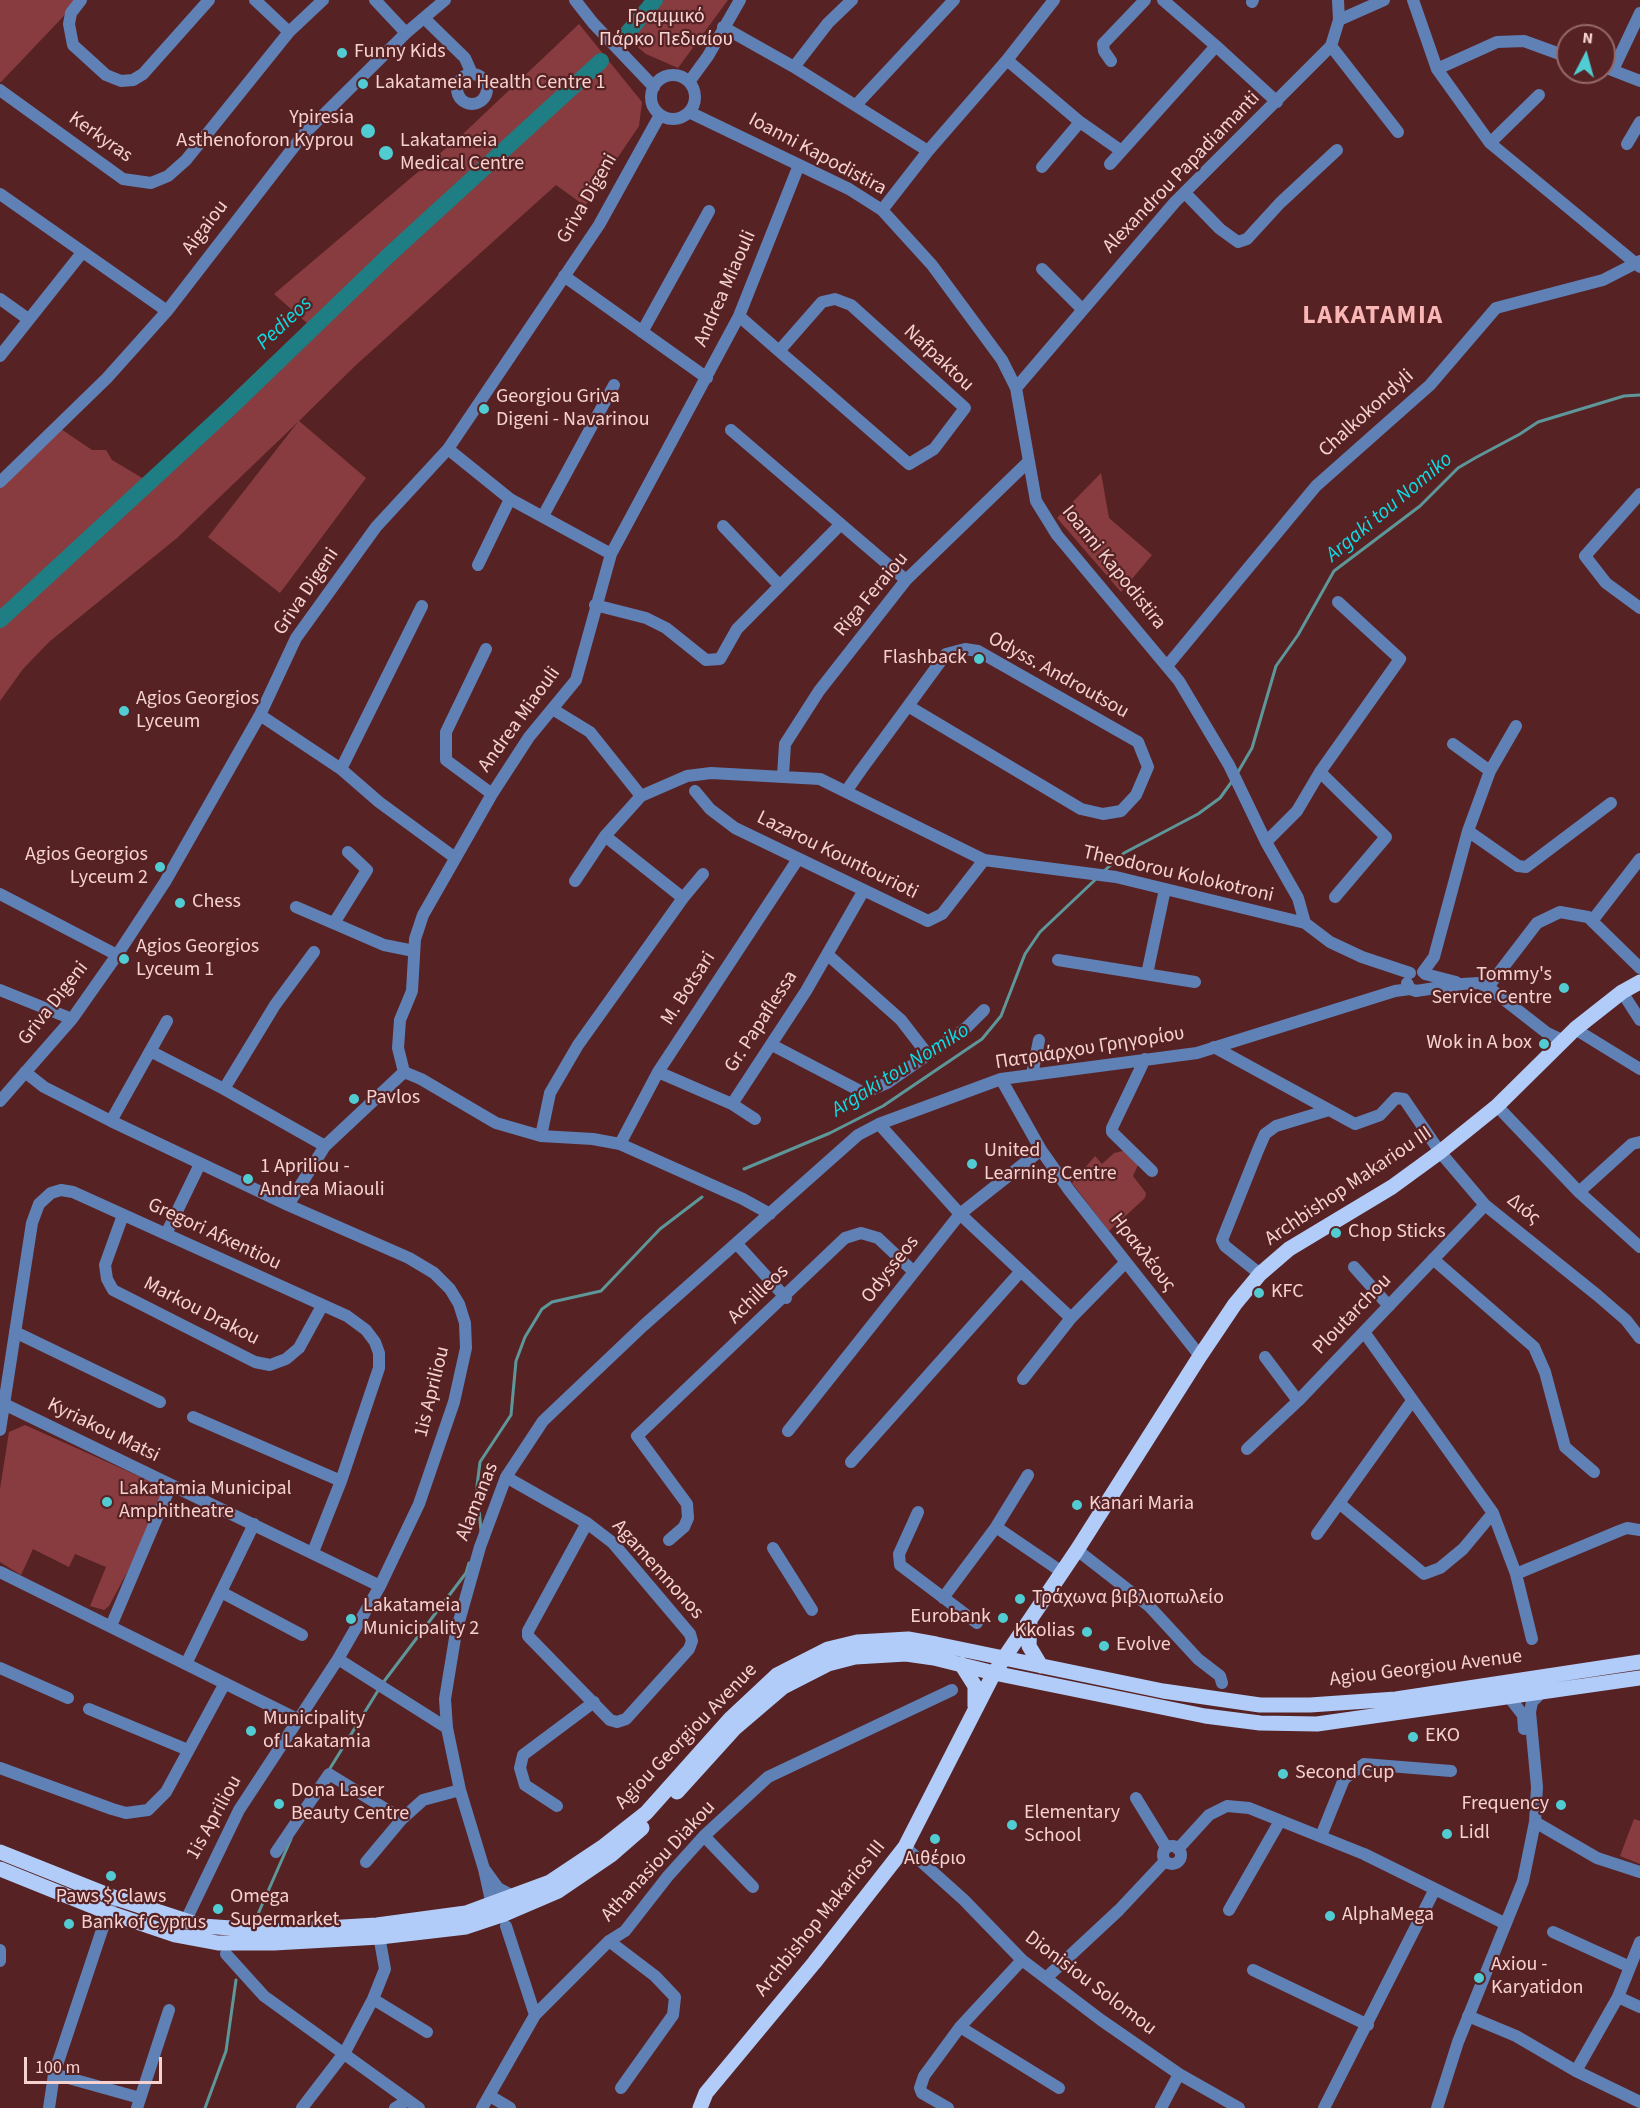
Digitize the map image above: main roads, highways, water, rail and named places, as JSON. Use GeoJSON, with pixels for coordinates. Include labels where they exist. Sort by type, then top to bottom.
{"type":"FeatureCollection","features":[{"type":"Feature","properties":{"kind":"main road","name":"Archbishop Makariou III"},"geometry":{"type":"LineString","coordinates":[[1030,1620],[1200,1356],[1235,1304],[1260,1274],[1289,1249],[1392,1187],[1440,1152],[1497,1106],[1575,1029],[1622,992],[1640,982]]}},
{"type":"Feature","properties":{"kind":"main road","name":"Archbishop Makarios III"},"geometry":{"type":"LineString","coordinates":[[700,2108],[706,2093],[814,1963],[905,1847],[994,1673],[1030,1620]]}},
{"type":"Feature","properties":{"kind":"main road"},"geometry":{"type":"LineString","coordinates":[[1030,1620],[1029,1646],[1041,1666]]}},
{"type":"Feature","properties":{"kind":"main road","name":"Agiou Georgiou Avenue"},"geometry":{"type":"LineString","coordinates":[[500,1915],[513,1896],[550,1882],[646,1814],[730,1719],[777,1675],[807,1658],[857,1642],[890,1639],[936,1644],[1210,1700],[1260,1705],[1396,1699],[1640,1662]]}},
{"type":"Feature","properties":{"kind":"main road","name":"Agiou Georgiou Avenue"},"geometry":{"type":"LineString","coordinates":[[0,1869],[110,1904],[219,1929],[378,1931],[466,1927],[558,1891],[611,1855],[652,1820],[735,1728],[783,1686],[806,1674],[855,1657],[906,1654],[1205,1716],[1260,1722],[1317,1724],[1640,1678]]}},
{"type":"Feature","properties":{"kind":"main road"},"geometry":{"type":"LineString","coordinates":[[961,1665],[975,1686],[975,1709]]}},
{"type":"Feature","properties":{"kind":"main road","name":"Agiou Georgiou Avenue"},"geometry":{"type":"LineString","coordinates":[[0,1852],[175,1935],[218,1943],[274,1944],[378,1931]]}},
{"type":"Feature","properties":{"kind":"waterway","name":"Pedieos"},"geometry":{"type":"LineString","coordinates":[[626,35],[655,0]]}},
{"type":"Feature","properties":{"kind":"waterway","name":"Pedieos"},"geometry":{"type":"LineString","coordinates":[[0,620],[230,408],[389,255],[601,61]]}},
{"type":"Feature","properties":{"kind":"waterway","name":"Argaki tou Nomiko"},"geometry":{"type":"LineString","coordinates":[[1238,772],[1252,748],[1276,666],[1298,635],[1334,571],[1420,506],[1458,468],[1475,458],[1538,422],[1624,396],[1640,395]]}},
{"type":"Feature","properties":{"kind":"waterway","name":"Argaki tou Nomiko"},"geometry":{"type":"LineString","coordinates":[[1103,872],[1124,853],[1198,814],[1220,798],[1233,780]]}},
{"type":"Feature","properties":{"kind":"waterway","name":"Argaki tou Nomiko"},"geometry":{"type":"LineString","coordinates":[[744,1169],[830,1133],[883,1106],[982,1039],[1001,1016],[1025,954],[1040,932],[1096,879]]}},
{"type":"Feature","properties":{"kind":"waterway","name":"Argaki tou Nomiko"},"geometry":{"type":"LineString","coordinates":[[481,1531],[477,1486],[480,1462],[511,1415],[516,1361],[525,1337],[542,1309],[552,1302],[601,1291],[660,1229],[702,1197]]}},
{"type":"Feature","properties":{"kind":"waterway","name":"Argaki tou Nomiko"},"geometry":{"type":"LineString","coordinates":[[382,1684],[466,1573],[469,1563]]}},
{"type":"Feature","properties":{"kind":"waterway","name":"Argaki tou Nomiko"},"geometry":{"type":"LineString","coordinates":[[329,1770],[379,1689]]}},
{"type":"Feature","properties":{"kind":"waterway","name":"Argaki tou Nomiko"},"geometry":{"type":"LineString","coordinates":[[258,1914],[291,1839]]}},
{"type":"Feature","properties":{"kind":"waterway","name":"Argaki tou Nomiko"},"geometry":{"type":"LineString","coordinates":[[205,2108],[226,2051],[236,1980]]}},
{"type":"Feature","properties":{"kind":"place","name":"Funny Kids"},"geometry":{"type":"Point","coordinates":[342,53]}},
{"type":"Feature","properties":{"kind":"place","name":"Lakatameia Health Centre 1"},"geometry":{"type":"Point","coordinates":[363,84]}},
{"type":"Feature","properties":{"kind":"place","name":"Ypiresia Asthenoforon Kyprou"},"geometry":{"type":"Point","coordinates":[368,131]}},
{"type":"Feature","properties":{"kind":"place","name":"Lakatameia Medical Centre"},"geometry":{"type":"Point","coordinates":[386,153]}},
{"type":"Feature","properties":{"kind":"place","name":"Georgiou Griva Digeni - Navarinou"},"geometry":{"type":"Point","coordinates":[484,409]}},
{"type":"Feature","properties":{"kind":"place","name":"Flashback"},"geometry":{"type":"Point","coordinates":[979,659]}},
{"type":"Feature","properties":{"kind":"place","name":"Agios Georgios Lyceum"},"geometry":{"type":"Point","coordinates":[124,711]}},
{"type":"Feature","properties":{"kind":"place","name":"Agios Georgios Lyceum 2"},"geometry":{"type":"Point","coordinates":[160,867]}},
{"type":"Feature","properties":{"kind":"place","name":"Chess"},"geometry":{"type":"Point","coordinates":[180,903]}},
{"type":"Feature","properties":{"kind":"place","name":"Agios Georgios Lyceum 1"},"geometry":{"type":"Point","coordinates":[124,959]}},
{"type":"Feature","properties":{"kind":"place","name":"Tommy's Service Centre"},"geometry":{"type":"Point","coordinates":[1564,988]}},
{"type":"Feature","properties":{"kind":"place","name":"Wok in A box"},"geometry":{"type":"Point","coordinates":[1544,1044]}},
{"type":"Feature","properties":{"kind":"place","name":"Pavlos"},"geometry":{"type":"Point","coordinates":[354,1099]}},
{"type":"Feature","properties":{"kind":"place","name":"United Learning Centre"},"geometry":{"type":"Point","coordinates":[972,1164]}},
{"type":"Feature","properties":{"kind":"place","name":"1 Apriliou - Andrea Miaouli"},"geometry":{"type":"Point","coordinates":[248,1179]}},
{"type":"Feature","properties":{"kind":"place","name":"Chop Sticks"},"geometry":{"type":"Point","coordinates":[1336,1233]}},
{"type":"Feature","properties":{"kind":"place","name":"KFC"},"geometry":{"type":"Point","coordinates":[1259,1293]}},
{"type":"Feature","properties":{"kind":"place","name":"Lakatamia Municipal Amphitheatre"},"geometry":{"type":"Point","coordinates":[107,1502]}},
{"type":"Feature","properties":{"kind":"place","name":"Kanari Maria"},"geometry":{"type":"Point","coordinates":[1077,1505]}},
{"type":"Feature","properties":{"kind":"place","name":"Τράχωνα βιβλιοπωλείο"},"geometry":{"type":"Point","coordinates":[1020,1599]}},
{"type":"Feature","properties":{"kind":"place","name":"Eurobank"},"geometry":{"type":"Point","coordinates":[1003,1618]}},
{"type":"Feature","properties":{"kind":"place","name":"Lakatameia Municipality 2"},"geometry":{"type":"Point","coordinates":[351,1619]}},
{"type":"Feature","properties":{"kind":"place","name":"Kkolias"},"geometry":{"type":"Point","coordinates":[1087,1632]}},
{"type":"Feature","properties":{"kind":"place","name":"Evolve"},"geometry":{"type":"Point","coordinates":[1104,1646]}},
{"type":"Feature","properties":{"kind":"place","name":"Municipality of Lakatamia"},"geometry":{"type":"Point","coordinates":[251,1731]}},
{"type":"Feature","properties":{"kind":"place","name":"EKO"},"geometry":{"type":"Point","coordinates":[1413,1737]}},
{"type":"Feature","properties":{"kind":"place","name":"Second Cup"},"geometry":{"type":"Point","coordinates":[1283,1774]}},
{"type":"Feature","properties":{"kind":"place","name":"Dona Laser Beauty Centre"},"geometry":{"type":"Point","coordinates":[279,1804]}},
{"type":"Feature","properties":{"kind":"place","name":"Frequency"},"geometry":{"type":"Point","coordinates":[1561,1805]}},
{"type":"Feature","properties":{"kind":"place","name":"Elementary School"},"geometry":{"type":"Point","coordinates":[1012,1825]}},
{"type":"Feature","properties":{"kind":"place","name":"Lidl"},"geometry":{"type":"Point","coordinates":[1447,1834]}},
{"type":"Feature","properties":{"kind":"place","name":"Αιθέριο"},"geometry":{"type":"Point","coordinates":[935,1839]}},
{"type":"Feature","properties":{"kind":"place","name":"Paws $ Claws"},"geometry":{"type":"Point","coordinates":[111,1876]}},
{"type":"Feature","properties":{"kind":"place","name":"Omega Supermarket"},"geometry":{"type":"Point","coordinates":[218,1909]}},
{"type":"Feature","properties":{"kind":"place","name":"AlphaMega"},"geometry":{"type":"Point","coordinates":[1330,1916]}},
{"type":"Feature","properties":{"kind":"place","name":"Bank of Cyprus"},"geometry":{"type":"Point","coordinates":[69,1924]}},
{"type":"Feature","properties":{"kind":"place","name":"Axiou - Karyatidon"},"geometry":{"type":"Point","coordinates":[1479,1978]}},
{"type":"Feature","properties":{"kind":"district","name":"LAKATAMIA"},"geometry":{"type":"Point","coordinates":[1373,317]}},
{"type":"Feature","properties":{"kind":"park label","name":"Γραμμικό Πάρκο Πεδιαίου"},"geometry":{"type":"Point","coordinates":[666,30]}}]}
